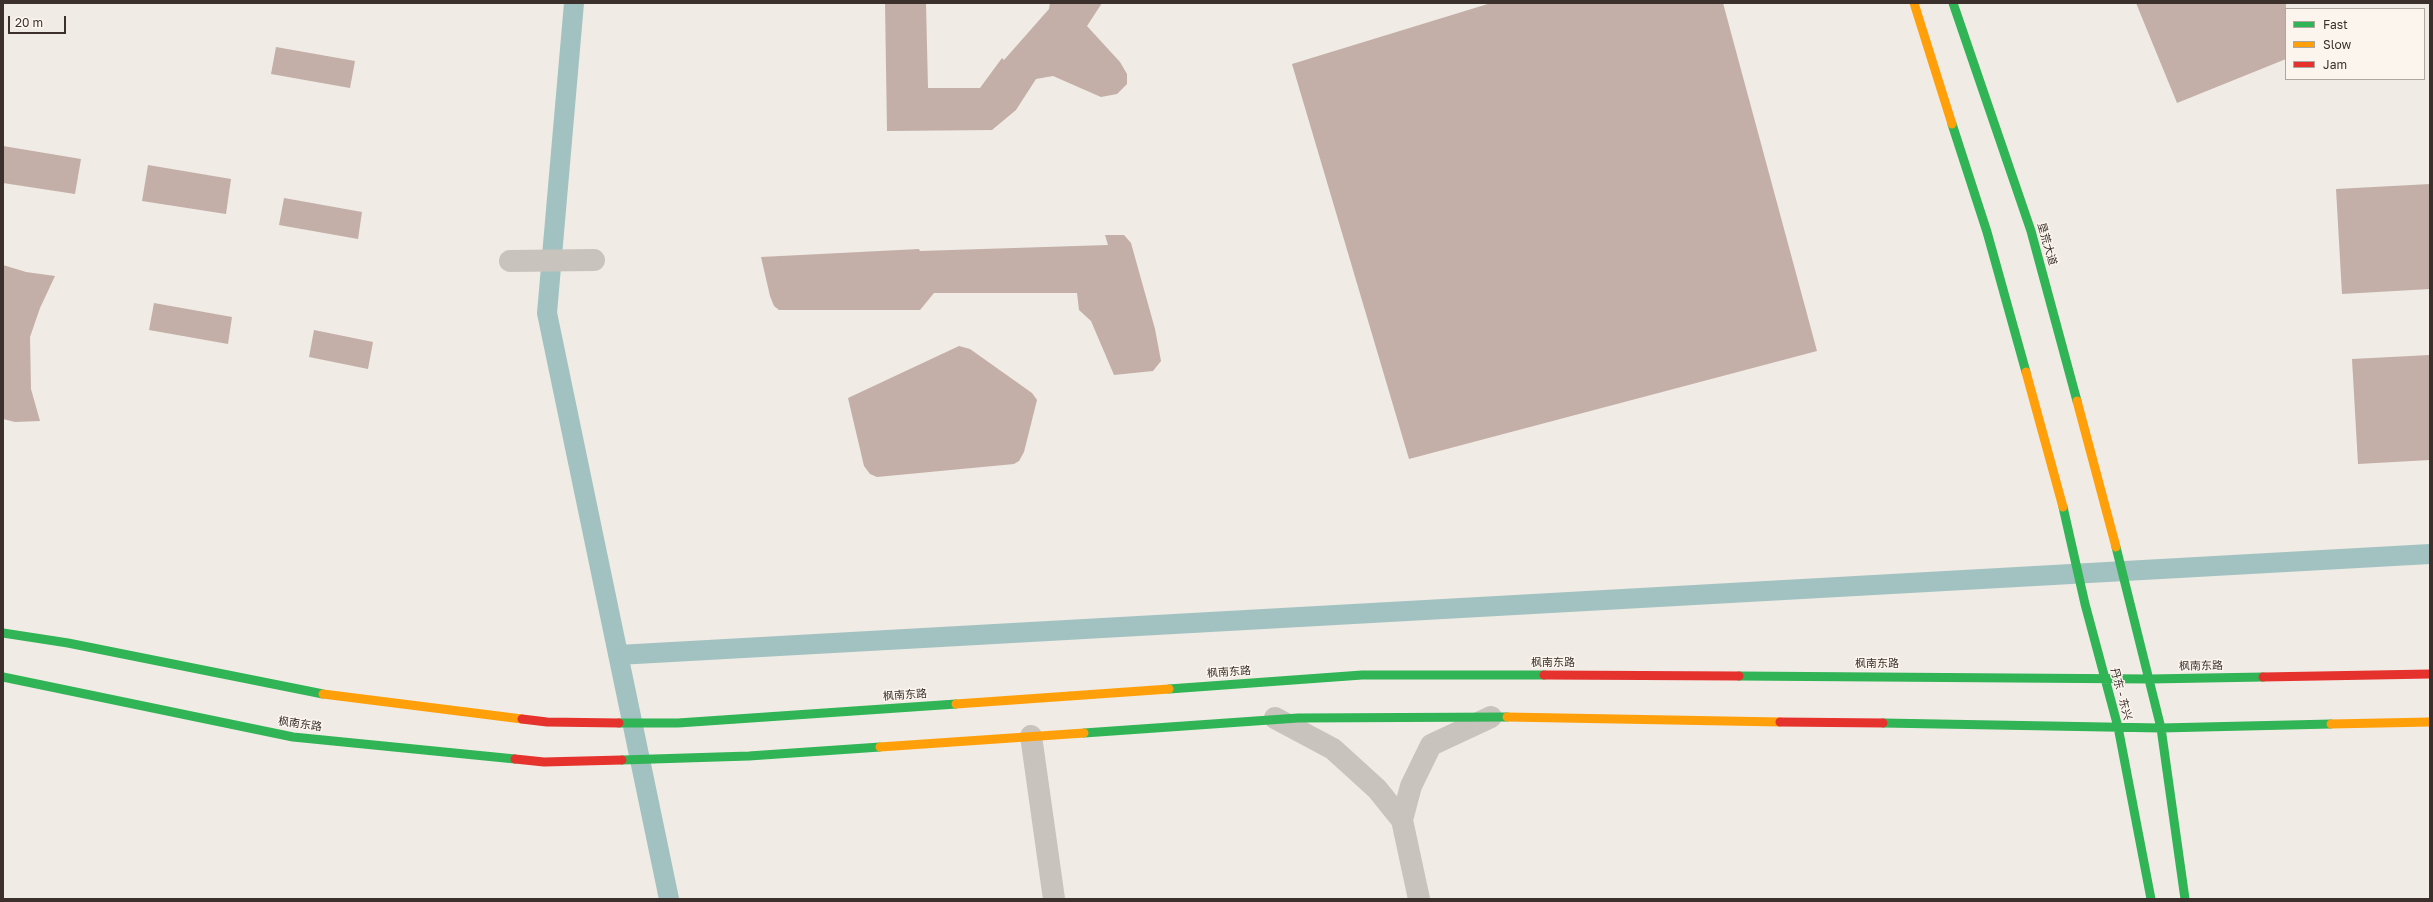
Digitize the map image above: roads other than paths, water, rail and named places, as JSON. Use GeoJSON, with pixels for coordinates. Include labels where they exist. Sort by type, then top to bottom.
{"type":"FeatureCollection","features":[{"type":"Feature","properties":{"kind":"main road","name":"丹东 - 东兴"},"geometry":{"type":"LineString","coordinates":[[1914,3],[1987,232],[2061,497],[2085,604],[2118,727],[2151,899]]}},
{"type":"Feature","properties":{"kind":"main road","name":"垦荒大道"},"geometry":{"type":"LineString","coordinates":[[1953,3],[2031,230],[2150,679]]}},
{"type":"Feature","properties":{"kind":"main road","name":"枫南东路"},"geometry":{"type":"LineString","coordinates":[[3,633],[68,643],[317,693],[547,722],[588,723],[678,723],[1362,675],[2105,677],[2150,679],[2430,674]]}},
{"type":"Feature","properties":{"kind":"main road","name":"枫南东路"},"geometry":{"type":"LineString","coordinates":[[3,677],[293,737],[544,762],[749,756],[1031,736]]}},
{"type":"Feature","properties":{"kind":"main road"},"geometry":{"type":"LineString","coordinates":[[2150,679],[2161,728],[2185,899]]}},
{"type":"Feature","properties":{"kind":"main road"},"geometry":{"type":"LineString","coordinates":[[1031,736],[1275,718],[1491,717],[2161,728],[2430,722]]}},
{"type":"Feature","properties":{"kind":"street"},"geometry":{"type":"LineString","coordinates":[[510,261],[594,260]]}},
{"type":"Feature","properties":{"kind":"street"},"geometry":{"type":"LineString","coordinates":[[1402,820],[1411,786],[1431,745],[1491,717]]}},
{"type":"Feature","properties":{"kind":"street"},"geometry":{"type":"LineString","coordinates":[[1275,718],[1333,749],[1377,789],[1402,820],[1419,899]]}},
{"type":"Feature","properties":{"kind":"street"},"geometry":{"type":"LineString","coordinates":[[1031,736],[1054,899]]}},
{"type":"Feature","properties":{"kind":"waterway"},"geometry":{"type":"LineString","coordinates":[[574,3],[547,313],[669,899]]}},
{"type":"Feature","properties":{"kind":"waterway"},"geometry":{"type":"LineString","coordinates":[[618,655],[2430,554]]}}]}
